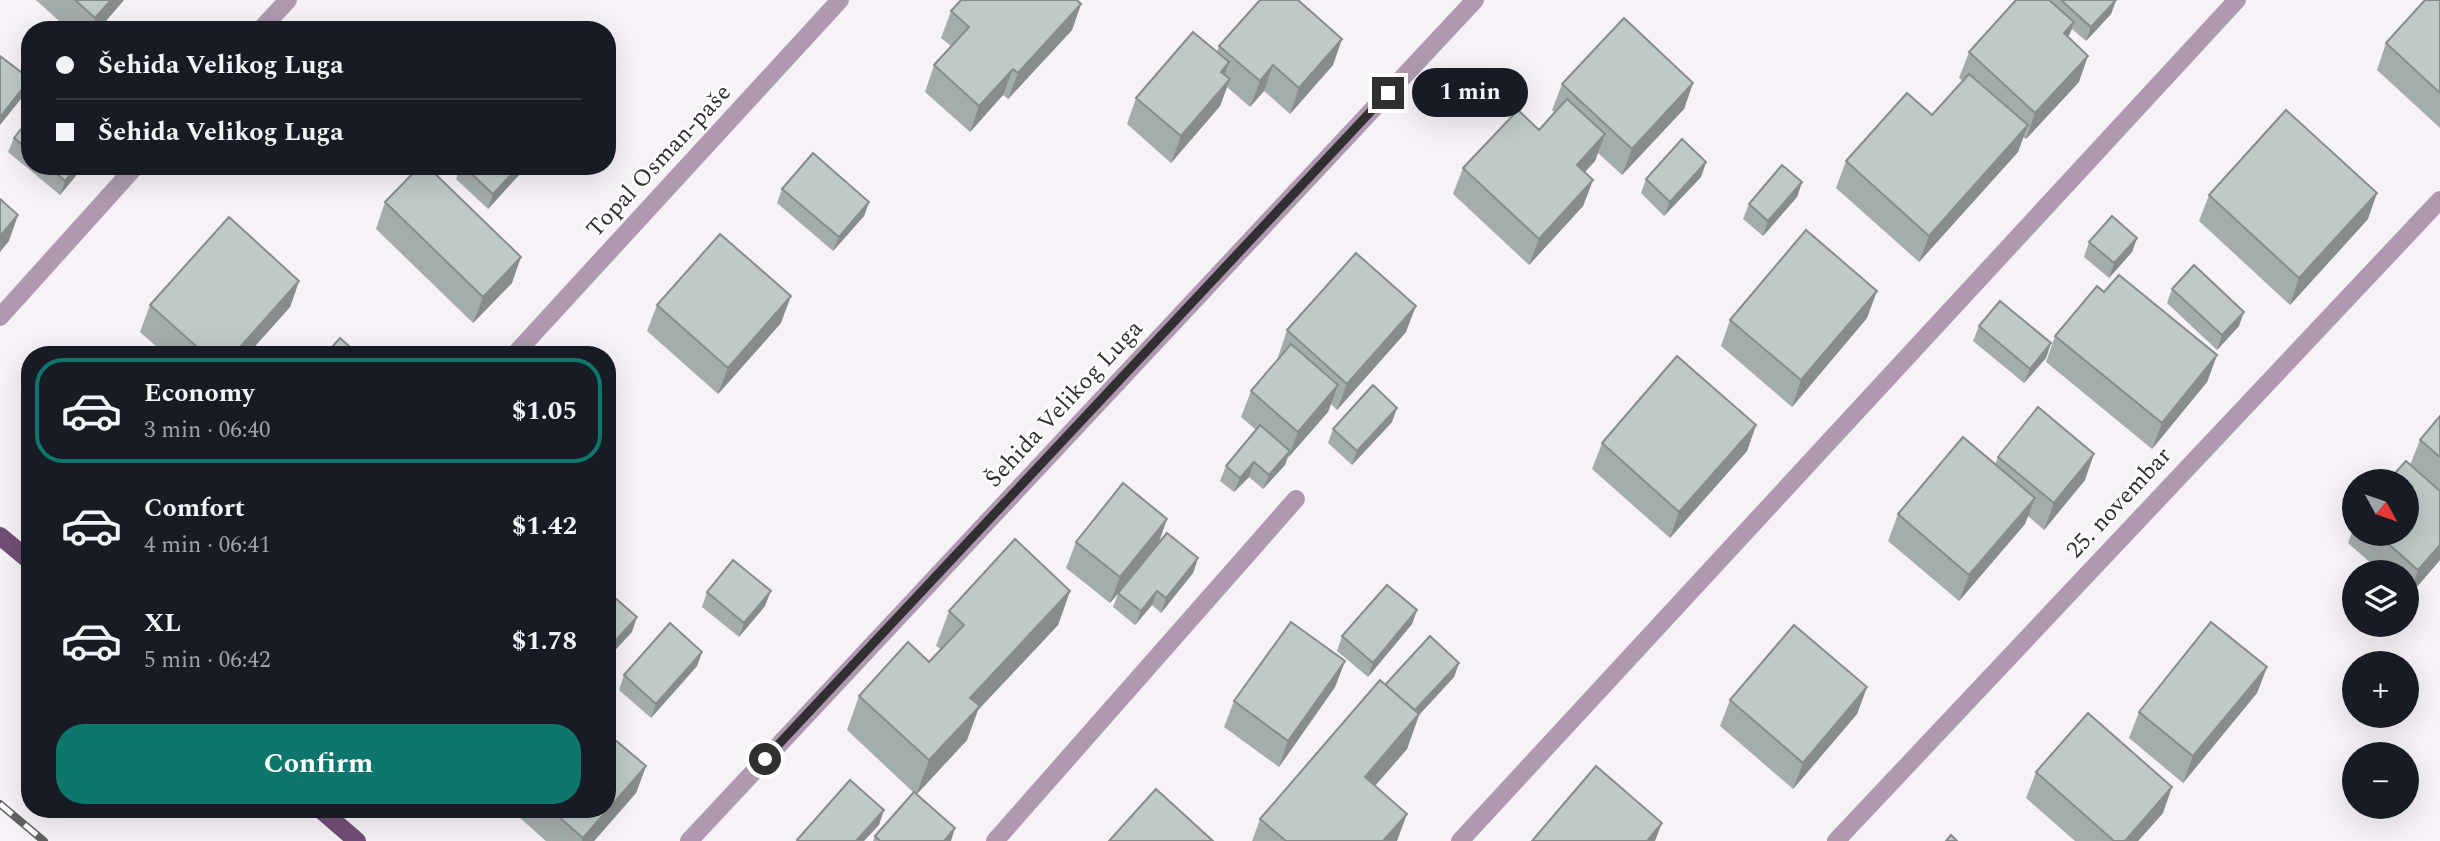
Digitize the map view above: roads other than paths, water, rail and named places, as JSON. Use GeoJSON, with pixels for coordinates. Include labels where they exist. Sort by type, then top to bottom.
{"type":"FeatureCollection","features":[{"type":"Feature","properties":{"kind":"main road"},"geometry":{"type":"LineString","coordinates":[[0,536],[21,554]]}},
{"type":"Feature","properties":{"kind":"main road"},"geometry":{"type":"LineString","coordinates":[[330,818],[357,841]]}},
{"type":"Feature","properties":{"kind":"street"},"geometry":{"type":"LineString","coordinates":[[268,21],[288,0]]}},
{"type":"Feature","properties":{"kind":"street","name":"Topal Osman-paše"},"geometry":{"type":"LineString","coordinates":[[522,346],[840,0]]}},
{"type":"Feature","properties":{"kind":"street","name":"Šehida Velikog Luga"},"geometry":{"type":"LineString","coordinates":[[689,841],[1475,0]]}},
{"type":"Feature","properties":{"kind":"street"},"geometry":{"type":"LineString","coordinates":[[1460,841],[2237,0]]}},
{"type":"Feature","properties":{"kind":"street"},"geometry":{"type":"LineString","coordinates":[[0,317],[128,175]]}},
{"type":"Feature","properties":{"kind":"street","name":"25. novembar"},"geometry":{"type":"LineString","coordinates":[[1836,841],[2440,201]]}},
{"type":"Feature","properties":{"kind":"street"},"geometry":{"type":"LineString","coordinates":[[995,841],[1296,499]]}},
{"type":"Feature","properties":{"kind":"railway"},"geometry":{"type":"LineString","coordinates":[[0,804],[44,841]]}}]}
